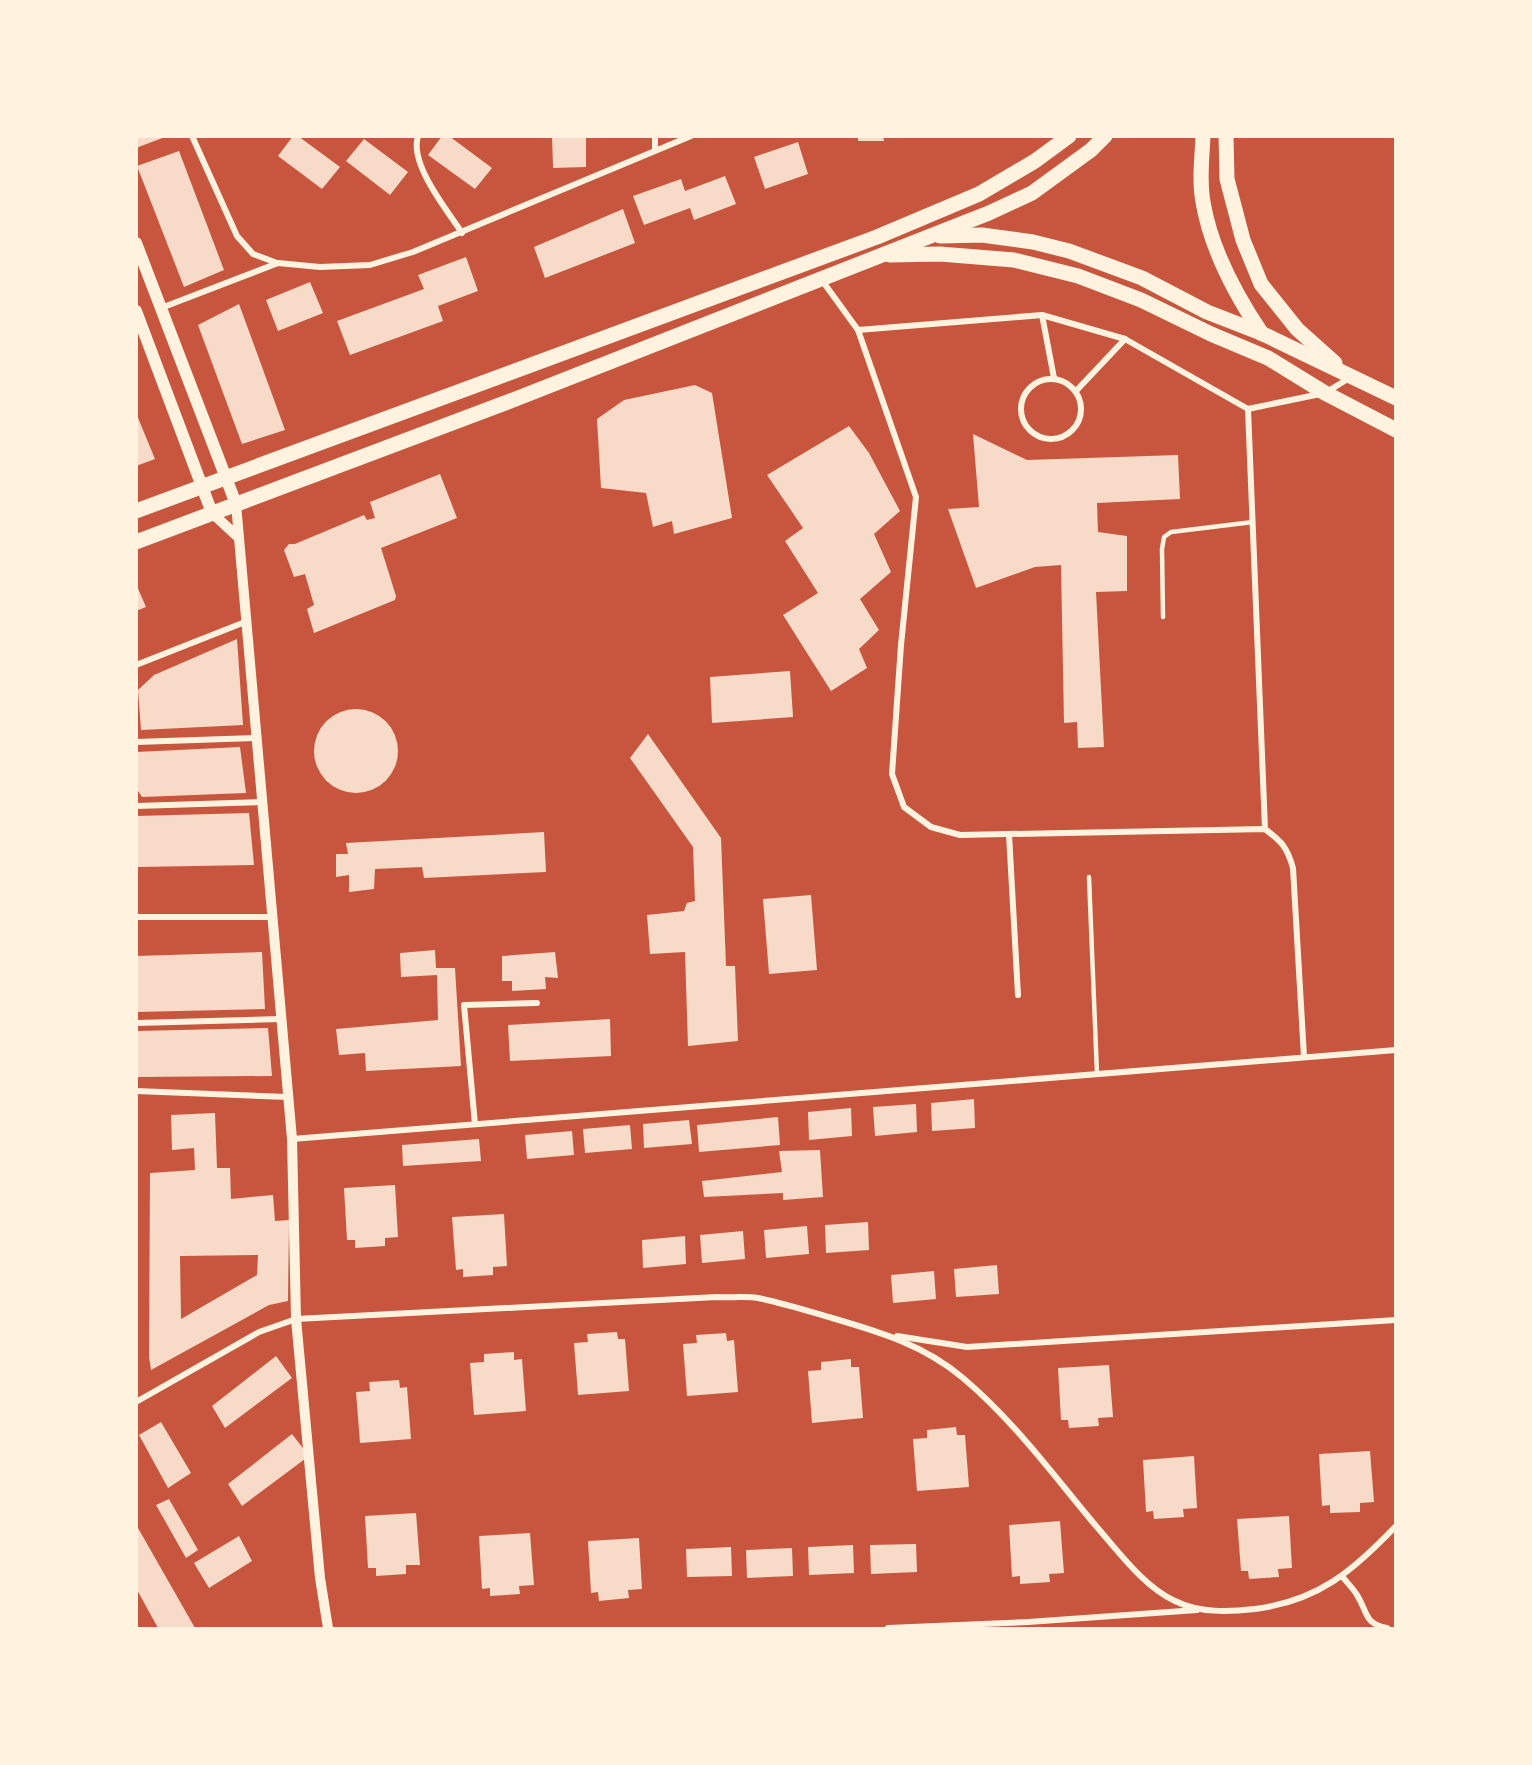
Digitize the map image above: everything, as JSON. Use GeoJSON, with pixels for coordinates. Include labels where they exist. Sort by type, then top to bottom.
{"type":"FeatureCollection","features":[{"type":"Feature","properties":{"kind":"main road"},"geometry":{"type":"LineString","coordinates":[[136,511],[878,237],[979,194],[1035,161],[1069,136]]}},
{"type":"Feature","properties":{"kind":"main road"},"geometry":{"type":"LineString","coordinates":[[136,542],[513,400],[989,213],[1032,193],[1091,150],[1105,136]]}},
{"type":"Feature","properties":{"kind":"main road"},"geometry":{"type":"LineString","coordinates":[[1203,136],[1203,200],[1212,239],[1226,274],[1261,333],[1299,372],[1325,393]]}},
{"type":"Feature","properties":{"kind":"main road"},"geometry":{"type":"LineString","coordinates":[[1226,136],[1227,179],[1243,240],[1261,284],[1297,329],[1351,376]]}},
{"type":"Feature","properties":{"kind":"main road"},"geometry":{"type":"LineString","coordinates":[[878,237],[982,235],[1033,242],[1069,251],[1142,278],[1207,312],[1261,333],[1395,398]]}},
{"type":"Feature","properties":{"kind":"main road"},"geometry":{"type":"LineString","coordinates":[[136,243],[236,504]]}},
{"type":"Feature","properties":{"kind":"main road"},"geometry":{"type":"LineString","coordinates":[[878,256],[940,254],[1014,260],[1078,276],[1141,300],[1211,334],[1268,358],[1325,393],[1395,430]]}},
{"type":"Feature","properties":{"kind":"main road"},"geometry":{"type":"LineString","coordinates":[[136,310],[213,513]]}},
{"type":"Feature","properties":{"kind":"street"},"geometry":{"type":"LineString","coordinates":[[192,136],[237,236],[253,254],[278,263],[320,267],[370,265],[413,252],[691,136]]}},
{"type":"Feature","properties":{"kind":"street"},"geometry":{"type":"LineString","coordinates":[[418,136],[416,144],[424,174],[462,233]]}},
{"type":"Feature","properties":{"kind":"street"},"geometry":{"type":"LineString","coordinates":[[655,136],[655,150]]}},
{"type":"Feature","properties":{"kind":"street"},"geometry":{"type":"LineString","coordinates":[[161,308],[278,263]]}},
{"type":"Feature","properties":{"kind":"street"},"geometry":{"type":"LineString","coordinates":[[821,278],[858,330],[916,497],[901,645],[892,774],[904,807],[931,826],[960,836],[1265,829],[1281,841],[1288,851],[1293,868],[1304,1057]]}},
{"type":"Feature","properties":{"kind":"street"},"geometry":{"type":"LineString","coordinates":[[858,330],[1042,315],[1125,339],[1248,409],[1325,393],[1351,376]]}},
{"type":"Feature","properties":{"kind":"street"},"geometry":{"type":"LineString","coordinates":[[1042,315],[1054,378]]}},
{"type":"Feature","properties":{"kind":"street"},"geometry":{"type":"LineString","coordinates":[[1076,391],[1125,339]]}},
{"type":"Feature","properties":{"kind":"street"},"geometry":{"type":"LineString","coordinates":[[1054,378],[1070,384],[1076,391],[1082,410],[1079,420],[1066,436],[1045,439],[1028,429],[1022,420],[1020,410],[1022,399],[1034,383],[1054,378]]}},
{"type":"Feature","properties":{"kind":"street"},"geometry":{"type":"LineString","coordinates":[[1248,409],[1265,829]]}},
{"type":"Feature","properties":{"kind":"street"},"geometry":{"type":"LineString","coordinates":[[236,504],[292,1139],[296,1319],[320,1578],[328,1629]]}},
{"type":"Feature","properties":{"kind":"street"},"geometry":{"type":"LineString","coordinates":[[213,513],[239,538]]}},
{"type":"Feature","properties":{"kind":"street"},"geometry":{"type":"LineString","coordinates":[[136,665],[245,622]]}},
{"type":"Feature","properties":{"kind":"street"},"geometry":{"type":"LineString","coordinates":[[136,742],[255,738]]}},
{"type":"Feature","properties":{"kind":"street"},"geometry":{"type":"LineString","coordinates":[[136,806],[261,802]]}},
{"type":"Feature","properties":{"kind":"street"},"geometry":{"type":"LineString","coordinates":[[1009,834],[1018,995]]}},
{"type":"Feature","properties":{"kind":"street"},"geometry":{"type":"LineString","coordinates":[[136,917],[272,917]]}},
{"type":"Feature","properties":{"kind":"street"},"geometry":{"type":"LineString","coordinates":[[475,1124],[464,1005],[537,1003]]}},
{"type":"Feature","properties":{"kind":"street"},"geometry":{"type":"LineString","coordinates":[[136,1023],[281,1019]]}},
{"type":"Feature","properties":{"kind":"street"},"geometry":{"type":"LineString","coordinates":[[292,1139],[1395,1050]]}},
{"type":"Feature","properties":{"kind":"street"},"geometry":{"type":"LineString","coordinates":[[136,1091],[288,1097]]}},
{"type":"Feature","properties":{"kind":"street"},"geometry":{"type":"LineString","coordinates":[[136,1402],[259,1332],[296,1319],[717,1297],[756,1298],[891,1335],[967,1347],[1395,1320]]}},
{"type":"Feature","properties":{"kind":"street"},"geometry":{"type":"LineString","coordinates":[[891,1335],[937,1359],[964,1379],[1008,1421],[1113,1546],[1144,1579],[1173,1601],[1200,1610]]}},
{"type":"Feature","properties":{"kind":"street"},"geometry":{"type":"LineString","coordinates":[[888,1629],[1200,1610],[1237,1611],[1273,1606],[1306,1597],[1342,1576],[1377,1546],[1395,1526]]}},
{"type":"Feature","properties":{"kind":"street"},"geometry":{"type":"LineString","coordinates":[[1342,1576],[1358,1596],[1367,1619],[1387,1629]]}},
{"type":"Feature","properties":{"kind":"lane"},"geometry":{"type":"LineString","coordinates":[[1163,617],[1162,549],[1164,537],[1171,532],[1253,522]]}},
{"type":"Feature","properties":{"kind":"lane"},"geometry":{"type":"LineString","coordinates":[[1089,877],[1097,1074]]}},
{"type":"Feature","properties":{"kind":"building"},"geometry":{"type":"Polygon","coordinates":[[[136,136],[165,136],[165,137],[136,148],[136,136]]]}},
{"type":"Feature","properties":{"kind":"building"},"geometry":{"type":"Polygon","coordinates":[[[293,136],[298,136],[340,167],[322,189],[278,156],[293,136]]]}},
{"type":"Feature","properties":{"kind":"building"},"geometry":{"type":"Polygon","coordinates":[[[442,136],[449,136],[492,168],[475,189],[428,155],[442,136]]]}},
{"type":"Feature","properties":{"kind":"building"},"geometry":{"type":"Polygon","coordinates":[[[552,136],[586,136],[586,167],[553,168],[552,136]]]}},
{"type":"Feature","properties":{"kind":"building"},"geometry":{"type":"Polygon","coordinates":[[[858,136],[883,136],[884,141],[858,141],[858,136]]]}},
{"type":"Feature","properties":{"kind":"building"},"geometry":{"type":"Polygon","coordinates":[[[364,139],[408,172],[390,195],[346,161],[364,139]]]}},
{"type":"Feature","properties":{"kind":"building"},"geometry":{"type":"Polygon","coordinates":[[[798,142],[808,174],[765,189],[754,157],[798,142]]]}},
{"type":"Feature","properties":{"kind":"building"},"geometry":{"type":"Polygon","coordinates":[[[179,151],[224,270],[184,287],[137,166],[179,151]]]}},
{"type":"Feature","properties":{"kind":"building"},"geometry":{"type":"Polygon","coordinates":[[[725,176],[736,204],[694,220],[690,208],[644,225],[633,196],[681,179],[685,191],[725,176]]]}},
{"type":"Feature","properties":{"kind":"building"},"geometry":{"type":"Polygon","coordinates":[[[623,209],[635,243],[545,278],[534,247],[623,209]]]}},
{"type":"Feature","properties":{"kind":"building"},"geometry":{"type":"Polygon","coordinates":[[[466,257],[478,291],[438,306],[443,321],[350,355],[337,321],[424,289],[418,275],[466,257]]]}},
{"type":"Feature","properties":{"kind":"building"},"geometry":{"type":"Polygon","coordinates":[[[310,282],[323,313],[278,331],[266,300],[310,282]]]}},
{"type":"Feature","properties":{"kind":"building"},"geometry":{"type":"Polygon","coordinates":[[[239,304],[285,430],[242,444],[198,325],[239,304]]]}},
{"type":"Feature","properties":{"kind":"building"},"geometry":{"type":"Polygon","coordinates":[[[695,385],[712,393],[732,518],[674,534],[672,521],[653,527],[646,493],[601,488],[597,419],[624,400],[695,385]]]}},
{"type":"Feature","properties":{"kind":"building"},"geometry":{"type":"Polygon","coordinates":[[[136,413],[155,459],[136,466],[136,413]]]}},
{"type":"Feature","properties":{"kind":"building"},"geometry":{"type":"Polygon","coordinates":[[[849,426],[869,453],[900,511],[874,534],[891,572],[860,599],[879,630],[859,649],[867,668],[831,691],[783,615],[818,593],[785,541],[803,528],[767,475],[849,426]]]}},
{"type":"Feature","properties":{"kind":"building"},"geometry":{"type":"Polygon","coordinates":[[[973,434],[1027,460],[1178,455],[1180,499],[1097,503],[1098,532],[1127,536],[1127,591],[1096,592],[1104,747],[1078,748],[1077,722],[1064,723],[1061,565],[1035,567],[976,588],[948,509],[979,507],[973,434]]]}},
{"type":"Feature","properties":{"kind":"building"},"geometry":{"type":"Polygon","coordinates":[[[440,474],[457,518],[381,548],[396,596],[395,600],[314,633],[307,609],[314,605],[305,574],[294,577],[284,550],[289,544],[295,544],[364,515],[367,520],[375,518],[370,502],[440,474]]]}},
{"type":"Feature","properties":{"kind":"building"},"geometry":{"type":"Polygon","coordinates":[[[136,584],[146,607],[136,611],[136,584]]]}},
{"type":"Feature","properties":{"kind":"building"},"geometry":{"type":"Polygon","coordinates":[[[237,639],[243,725],[141,730],[138,690],[154,675],[237,639]]]}},
{"type":"Feature","properties":{"kind":"building"},"geometry":{"type":"Polygon","coordinates":[[[790,671],[793,717],[712,723],[710,677],[790,671]]]}},
{"type":"Feature","properties":{"kind":"building"},"geometry":{"type":"Polygon","coordinates":[[[356,709],[372,712],[386,721],[395,735],[398,751],[395,767],[386,781],[372,790],[356,793],[340,790],[326,781],[317,767],[314,751],[317,735],[326,721],[340,712],[356,709]]]}},
{"type":"Feature","properties":{"kind":"building"},"geometry":{"type":"Polygon","coordinates":[[[648,734],[721,838],[726,966],[735,966],[738,1041],[688,1046],[685,952],[650,954],[647,915],[684,911],[687,903],[695,901],[693,847],[630,758],[648,734]]]}},
{"type":"Feature","properties":{"kind":"building"},"geometry":{"type":"Polygon","coordinates":[[[240,747],[246,793],[142,797],[138,791],[136,752],[240,747]]]}},
{"type":"Feature","properties":{"kind":"building"},"geometry":{"type":"Polygon","coordinates":[[[249,813],[254,865],[138,867],[136,816],[249,813]]]}},
{"type":"Feature","properties":{"kind":"building"},"geometry":{"type":"Polygon","coordinates":[[[544,832],[546,872],[424,878],[422,867],[375,869],[374,889],[349,892],[349,875],[336,877],[336,854],[348,854],[346,843],[544,832]]]}},
{"type":"Feature","properties":{"kind":"building"},"geometry":{"type":"Polygon","coordinates":[[[811,895],[817,970],[769,974],[763,899],[811,895]]]}},
{"type":"Feature","properties":{"kind":"building"},"geometry":{"type":"Polygon","coordinates":[[[435,950],[436,968],[455,968],[461,1066],[366,1071],[365,1053],[339,1055],[336,1029],[438,1020],[437,975],[401,977],[400,953],[435,950]]]}},
{"type":"Feature","properties":{"kind":"building"},"geometry":{"type":"Polygon","coordinates":[[[262,952],[265,1009],[136,1012],[136,956],[262,952]]]}},
{"type":"Feature","properties":{"kind":"building"},"geometry":{"type":"Polygon","coordinates":[[[555,952],[558,978],[545,977],[546,989],[512,991],[512,981],[502,981],[502,956],[555,952]]]}},
{"type":"Feature","properties":{"kind":"building"},"geometry":{"type":"Polygon","coordinates":[[[610,1019],[611,1056],[510,1061],[508,1025],[610,1019]]]}},
{"type":"Feature","properties":{"kind":"building"},"geometry":{"type":"Polygon","coordinates":[[[268,1028],[272,1076],[136,1077],[136,1031],[268,1028]]]}},
{"type":"Feature","properties":{"kind":"building"},"geometry":{"type":"Polygon","coordinates":[[[974,1099],[975,1128],[932,1131],[931,1103],[974,1099]]]}},
{"type":"Feature","properties":{"kind":"building"},"geometry":{"type":"Polygon","coordinates":[[[916,1104],[917,1132],[875,1136],[873,1107],[916,1104]]]}},
{"type":"Feature","properties":{"kind":"building"},"geometry":{"type":"Polygon","coordinates":[[[851,1108],[852,1136],[809,1140],[808,1112],[851,1108]]]}},
{"type":"Feature","properties":{"kind":"building"},"geometry":{"type":"Polygon","coordinates":[[[215,1113],[217,1168],[230,1168],[231,1199],[273,1195],[275,1221],[289,1220],[288,1301],[269,1305],[151,1370],[149,1357],[150,1173],[195,1170],[194,1148],[172,1150],[171,1115],[215,1113]],[[258,1255],[180,1256],[181,1319],[257,1275],[258,1255]]]}},
{"type":"Feature","properties":{"kind":"building"},"geometry":{"type":"Polygon","coordinates":[[[778,1117],[780,1145],[699,1152],[697,1125],[778,1117]]]}},
{"type":"Feature","properties":{"kind":"building"},"geometry":{"type":"Polygon","coordinates":[[[689,1120],[692,1144],[644,1148],[643,1124],[689,1120]]]}},
{"type":"Feature","properties":{"kind":"building"},"geometry":{"type":"Polygon","coordinates":[[[630,1125],[632,1149],[585,1153],[583,1129],[630,1125]]]}},
{"type":"Feature","properties":{"kind":"building"},"geometry":{"type":"Polygon","coordinates":[[[572,1131],[574,1155],[527,1159],[525,1135],[572,1131]]]}},
{"type":"Feature","properties":{"kind":"building"},"geometry":{"type":"Polygon","coordinates":[[[479,1139],[481,1161],[403,1166],[402,1145],[479,1139]]]}},
{"type":"Feature","properties":{"kind":"building"},"geometry":{"type":"Polygon","coordinates":[[[820,1150],[823,1197],[783,1200],[783,1193],[704,1197],[702,1181],[782,1172],[779,1151],[820,1150]]]}},
{"type":"Feature","properties":{"kind":"building"},"geometry":{"type":"Polygon","coordinates":[[[395,1185],[398,1237],[385,1238],[385,1246],[355,1248],[355,1240],[347,1240],[344,1188],[395,1185]]]}},
{"type":"Feature","properties":{"kind":"building"},"geometry":{"type":"Polygon","coordinates":[[[504,1214],[507,1266],[493,1267],[493,1275],[463,1277],[463,1269],[456,1270],[452,1217],[504,1214]]]}},
{"type":"Feature","properties":{"kind":"building"},"geometry":{"type":"Polygon","coordinates":[[[868,1222],[869,1250],[826,1253],[825,1225],[868,1222]]]}},
{"type":"Feature","properties":{"kind":"building"},"geometry":{"type":"Polygon","coordinates":[[[807,1226],[809,1254],[766,1258],[764,1230],[807,1226]]]}},
{"type":"Feature","properties":{"kind":"building"},"geometry":{"type":"Polygon","coordinates":[[[743,1231],[745,1259],[702,1263],[700,1235],[743,1231]]]}},
{"type":"Feature","properties":{"kind":"building"},"geometry":{"type":"Polygon","coordinates":[[[685,1236],[686,1264],[643,1268],[642,1240],[685,1236]]]}},
{"type":"Feature","properties":{"kind":"building"},"geometry":{"type":"Polygon","coordinates":[[[997,1265],[999,1294],[956,1297],[954,1269],[997,1265]]]}},
{"type":"Feature","properties":{"kind":"building"},"geometry":{"type":"Polygon","coordinates":[[[934,1271],[936,1299],[893,1303],[891,1275],[934,1271]]]}},
{"type":"Feature","properties":{"kind":"building"},"geometry":{"type":"Polygon","coordinates":[[[617,1332],[618,1339],[625,1339],[629,1391],[578,1395],[574,1343],[588,1342],[587,1334],[617,1332]]]}},
{"type":"Feature","properties":{"kind":"building"},"geometry":{"type":"Polygon","coordinates":[[[726,1333],[727,1341],[734,1340],[738,1392],[687,1396],[683,1344],[697,1343],[696,1335],[726,1333]]]}},
{"type":"Feature","properties":{"kind":"building"},"geometry":{"type":"Polygon","coordinates":[[[514,1352],[514,1360],[522,1359],[526,1411],[474,1415],[470,1363],[484,1362],[484,1354],[514,1352]]]}},
{"type":"Feature","properties":{"kind":"building"},"geometry":{"type":"Polygon","coordinates":[[[276,1356],[292,1378],[225,1428],[212,1406],[276,1356]]]}},
{"type":"Feature","properties":{"kind":"building"},"geometry":{"type":"Polygon","coordinates":[[[851,1359],[851,1367],[859,1367],[863,1418],[812,1423],[808,1371],[821,1370],[821,1362],[851,1359]]]}},
{"type":"Feature","properties":{"kind":"building"},"geometry":{"type":"Polygon","coordinates":[[[1109,1365],[1113,1417],[1098,1418],[1099,1426],[1069,1428],[1068,1420],[1061,1420],[1058,1368],[1109,1365]]]}},
{"type":"Feature","properties":{"kind":"building"},"geometry":{"type":"Polygon","coordinates":[[[399,1380],[400,1388],[407,1387],[411,1439],[360,1443],[356,1392],[370,1391],[369,1382],[399,1380]]]}},
{"type":"Feature","properties":{"kind":"building"},"geometry":{"type":"Polygon","coordinates":[[[161,1422],[191,1473],[168,1488],[139,1435],[161,1422]]]}},
{"type":"Feature","properties":{"kind":"building"},"geometry":{"type":"Polygon","coordinates":[[[956,1427],[957,1435],[965,1435],[969,1487],[917,1491],[913,1439],[927,1438],[927,1430],[956,1427]]]}},
{"type":"Feature","properties":{"kind":"building"},"geometry":{"type":"Polygon","coordinates":[[[292,1434],[309,1456],[242,1506],[228,1484],[292,1434]]]}},
{"type":"Feature","properties":{"kind":"building"},"geometry":{"type":"Polygon","coordinates":[[[1370,1451],[1374,1502],[1360,1503],[1360,1512],[1330,1513],[1330,1505],[1322,1506],[1319,1454],[1370,1451]]]}},
{"type":"Feature","properties":{"kind":"building"},"geometry":{"type":"Polygon","coordinates":[[[1194,1456],[1197,1508],[1183,1509],[1184,1517],[1154,1519],[1153,1511],[1146,1512],[1143,1460],[1194,1456]]]}},
{"type":"Feature","properties":{"kind":"building"},"geometry":{"type":"Polygon","coordinates":[[[169,1499],[198,1550],[186,1558],[156,1505],[169,1499]]]}},
{"type":"Feature","properties":{"kind":"building"},"geometry":{"type":"Polygon","coordinates":[[[416,1513],[420,1565],[406,1565],[406,1574],[376,1576],[376,1568],[368,1568],[365,1516],[416,1513]]]}},
{"type":"Feature","properties":{"kind":"building"},"geometry":{"type":"Polygon","coordinates":[[[1289,1516],[1292,1568],[1278,1569],[1279,1577],[1249,1579],[1248,1571],[1241,1571],[1237,1519],[1289,1516]]]}},
{"type":"Feature","properties":{"kind":"building"},"geometry":{"type":"Polygon","coordinates":[[[1060,1521],[1064,1573],[1049,1574],[1050,1582],[1020,1584],[1020,1576],[1012,1577],[1009,1525],[1060,1521]]]}},
{"type":"Feature","properties":{"kind":"building"},"geometry":{"type":"Polygon","coordinates":[[[138,1528],[195,1628],[158,1628],[136,1588],[136,1530],[138,1528]]]}},
{"type":"Feature","properties":{"kind":"building"},"geometry":{"type":"Polygon","coordinates":[[[530,1533],[534,1585],[519,1586],[520,1594],[490,1596],[490,1588],[482,1589],[479,1536],[530,1533]]]}},
{"type":"Feature","properties":{"kind":"building"},"geometry":{"type":"Polygon","coordinates":[[[239,1536],[252,1561],[209,1588],[194,1563],[239,1536]]]}},
{"type":"Feature","properties":{"kind":"building"},"geometry":{"type":"Polygon","coordinates":[[[639,1538],[642,1589],[628,1590],[629,1598],[599,1601],[598,1592],[591,1593],[588,1541],[639,1538]]]}},
{"type":"Feature","properties":{"kind":"building"},"geometry":{"type":"Polygon","coordinates":[[[916,1544],[917,1572],[871,1574],[870,1545],[916,1544]]]}},
{"type":"Feature","properties":{"kind":"building"},"geometry":{"type":"Polygon","coordinates":[[[853,1545],[854,1573],[809,1575],[808,1547],[853,1545]]]}},
{"type":"Feature","properties":{"kind":"building"},"geometry":{"type":"Polygon","coordinates":[[[731,1547],[732,1576],[687,1577],[686,1549],[731,1547]]]}},
{"type":"Feature","properties":{"kind":"building"},"geometry":{"type":"Polygon","coordinates":[[[792,1548],[793,1576],[747,1578],[746,1550],[792,1548]]]}}]}
